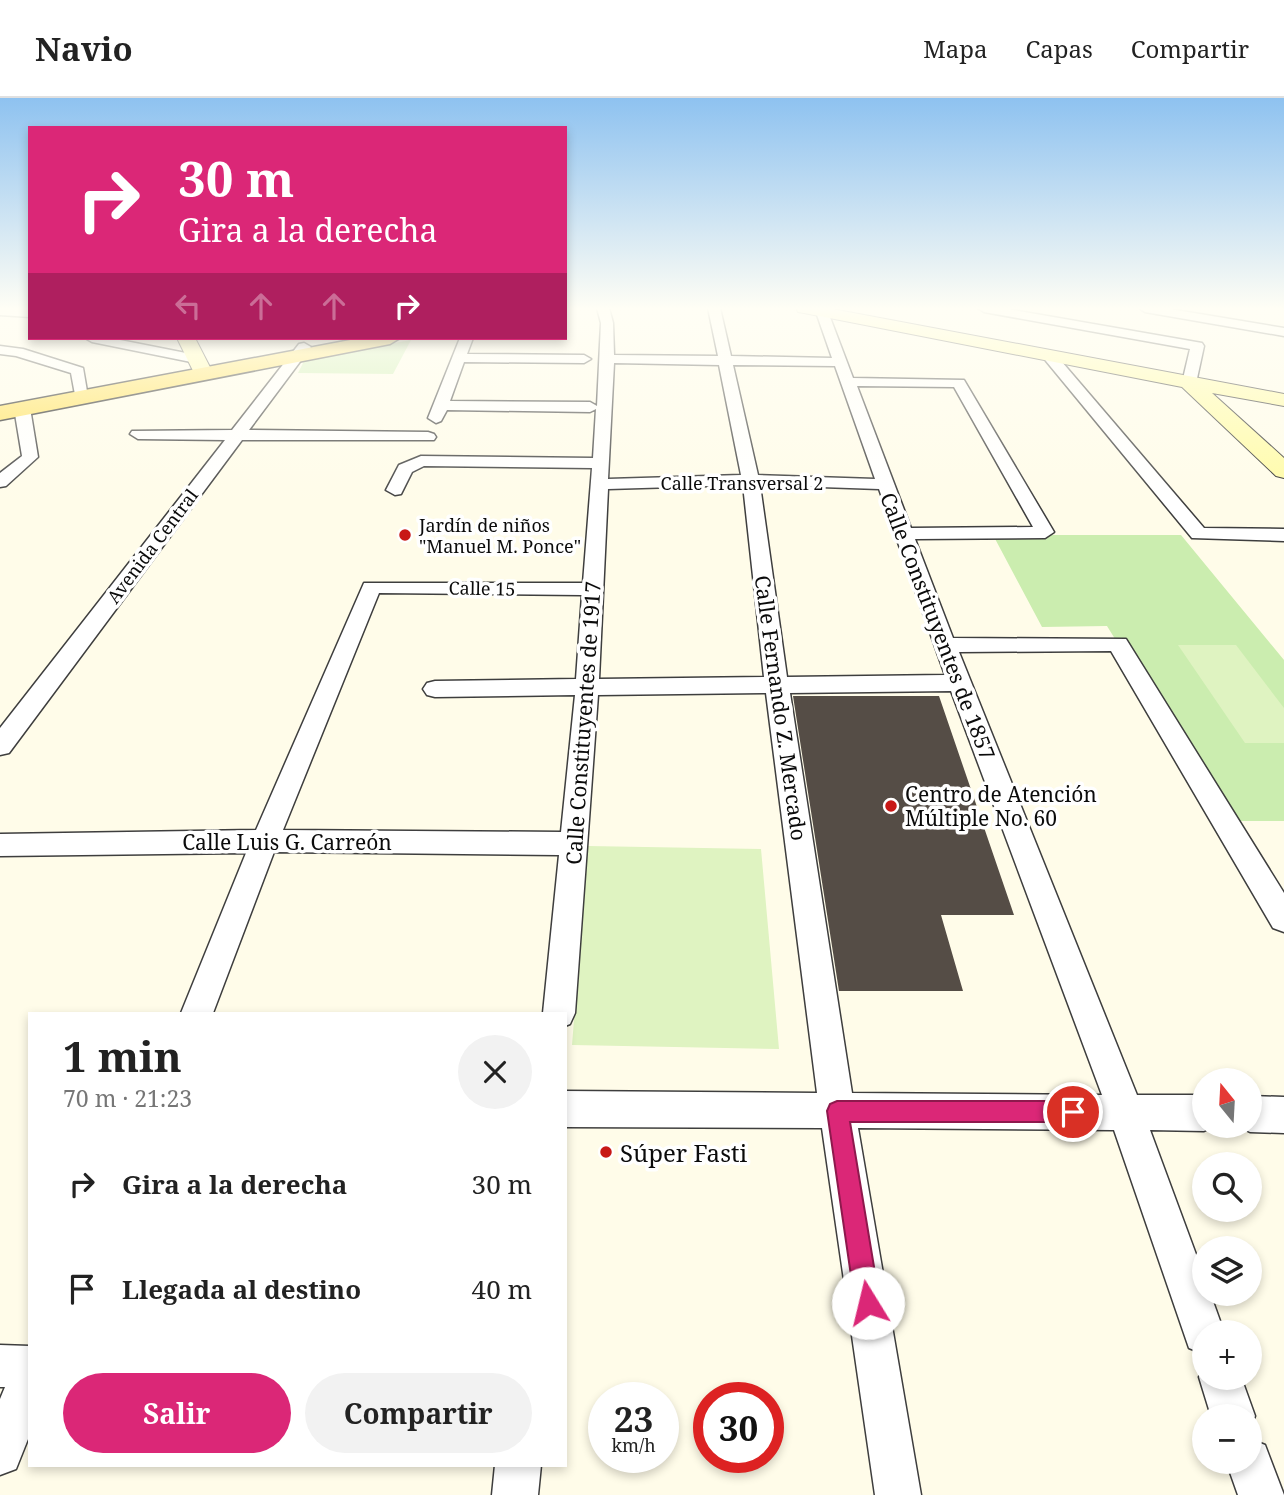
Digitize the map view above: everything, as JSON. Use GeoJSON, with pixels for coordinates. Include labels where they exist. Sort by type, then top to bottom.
{"type":"FeatureCollection","features":[{"type":"Feature","properties":{"kind":"main road"},"geometry":{"type":"LineString","coordinates":[[0,412],[168,373]]}},
{"type":"Feature","properties":{"kind":"main road"},"geometry":{"type":"LineString","coordinates":[[1135,373],[1284,398]]}},
{"type":"Feature","properties":{"kind":"main road"},"geometry":{"type":"LineString","coordinates":[[1189,383],[1284,471]]}},
{"type":"Feature","properties":{"kind":"main road"},"geometry":{"type":"LineString","coordinates":[[0,405],[81,393]]}},
{"type":"Feature","properties":{"kind":"street"},"geometry":{"type":"LineString","coordinates":[[78,373],[81,393]]}},
{"type":"Feature","properties":{"kind":"street","name":"Avenida Central"},"geometry":{"type":"LineString","coordinates":[[0,746],[284,373]]}},
{"type":"Feature","properties":{"kind":"street"},"geometry":{"type":"LineString","coordinates":[[421,461],[453,373]]}},
{"type":"Feature","properties":{"kind":"street","name":"Calle Constituyentes de 1917"},"geometry":{"type":"LineString","coordinates":[[559,1012],[587,687],[606,373]]}},
{"type":"Feature","properties":{"kind":"street","name":"Calle Fernando Z. Mercado"},"geometry":{"type":"LineString","coordinates":[[727,373],[751,480],[837,1111],[898,1495]]}},
{"type":"Feature","properties":{"kind":"street","name":"Calle Constituyentes de 1857"},"geometry":{"type":"LineString","coordinates":[[845,373],[959,683],[1126,1112],[1199,1320]]}},
{"type":"Feature","properties":{"kind":"street"},"geometry":{"type":"LineString","coordinates":[[857,373],[959,383],[1045,533],[903,534]]}},
{"type":"Feature","properties":{"kind":"street"},"geometry":{"type":"LineString","coordinates":[[1064,373],[1199,534],[1284,535]]}},
{"type":"Feature","properties":{"kind":"street"},"geometry":{"type":"LineString","coordinates":[[1189,383],[1193,373]]}},
{"type":"Feature","properties":{"kind":"street"},"geometry":{"type":"LineString","coordinates":[[441,405],[590,407]]}},
{"type":"Feature","properties":{"kind":"street"},"geometry":{"type":"LineString","coordinates":[[0,482],[30,457],[22,408]]}},
{"type":"Feature","properties":{"kind":"street"},"geometry":{"type":"LineString","coordinates":[[138,434],[428,437]]}},
{"type":"Feature","properties":{"kind":"street"},"geometry":{"type":"LineString","coordinates":[[395,491],[405,469],[421,461],[600,474]]}},
{"type":"Feature","properties":{"kind":"street","name":"Calle Transversal 2"},"geometry":{"type":"LineString","coordinates":[[600,474],[884,484]]}},
{"type":"Feature","properties":{"kind":"street","name":"Calle 15"},"geometry":{"type":"LineString","coordinates":[[265,841],[371,587],[593,589]]}},
{"type":"Feature","properties":{"kind":"street"},"geometry":{"type":"LineString","coordinates":[[945,645],[1118,644],[1284,919]]}},
{"type":"Feature","properties":{"kind":"street"},"geometry":{"type":"LineString","coordinates":[[435,689],[959,683]]}},
{"type":"Feature","properties":{"kind":"street"},"geometry":{"type":"LineString","coordinates":[[197,1012],[265,841]]}},
{"type":"Feature","properties":{"kind":"street","name":"Calle Luis G. Carreón"},"geometry":{"type":"LineString","coordinates":[[0,845],[265,841],[574,844]]}},
{"type":"Feature","properties":{"kind":"street"},"geometry":{"type":"LineString","coordinates":[[567,1109],[1192,1113]]}},
{"type":"Feature","properties":{"kind":"street"},"geometry":{"type":"LineString","coordinates":[[1262,1114],[1284,1115]]}},
{"type":"Feature","properties":{"kind":"street"},"geometry":{"type":"LineString","coordinates":[[0,1366],[28,1367]]}},
{"type":"Feature","properties":{"kind":"street"},"geometry":{"type":"LineString","coordinates":[[0,1453],[28,1384]]}},
{"type":"Feature","properties":{"kind":"street"},"geometry":{"type":"LineString","coordinates":[[515,1495],[518,1467]]}},
{"type":"Feature","properties":{"kind":"street"},"geometry":{"type":"LineString","coordinates":[[1254,1474],[1261,1495]]}},
{"type":"Feature","properties":{"kind":"green space"},"geometry":{"type":"Polygon","coordinates":[[[316,373],[393,373],[393,374],[316,373]]]}},
{"type":"Feature","properties":{"kind":"green space"},"geometry":{"type":"Polygon","coordinates":[[[993,535],[1181,535],[1284,660],[1284,821],[1228,821],[1107,626],[1042,627],[993,535]]]}},
{"type":"Feature","properties":{"kind":"green space"},"geometry":{"type":"Polygon","coordinates":[[[1178,645],[1236,645],[1284,708],[1284,743],[1245,743],[1178,645]]]}},
{"type":"Feature","properties":{"kind":"green space"},"geometry":{"type":"Polygon","coordinates":[[[588,846],[761,849],[779,1049],[572,1045],[588,846]]]}},
{"type":"Feature","properties":{"kind":"building","name":"Centro de Atención Múltiple No. 60"},"geometry":{"type":"Polygon","coordinates":[[[793,696],[939,696],[1014,915],[941,915],[963,991],[839,991],[793,696]]]}},
{"type":"Feature","properties":{"kind":"place","name":"Jardín de niños \"Manuel M. Ponce\""},"geometry":{"type":"Point","coordinates":[405,535]}},
{"type":"Feature","properties":{"kind":"place","name":"Centro de Atención Múltiple No. 60"},"geometry":{"type":"Point","coordinates":[891,806]}},
{"type":"Feature","properties":{"kind":"place","name":"Súper Fasti"},"geometry":{"type":"Point","coordinates":[606,1152]}},
{"type":"Feature","properties":{"kind":"route"},"geometry":{"type":"LineString","coordinates":[[868,1303],[837,1111],[1073,1112]]}}]}
